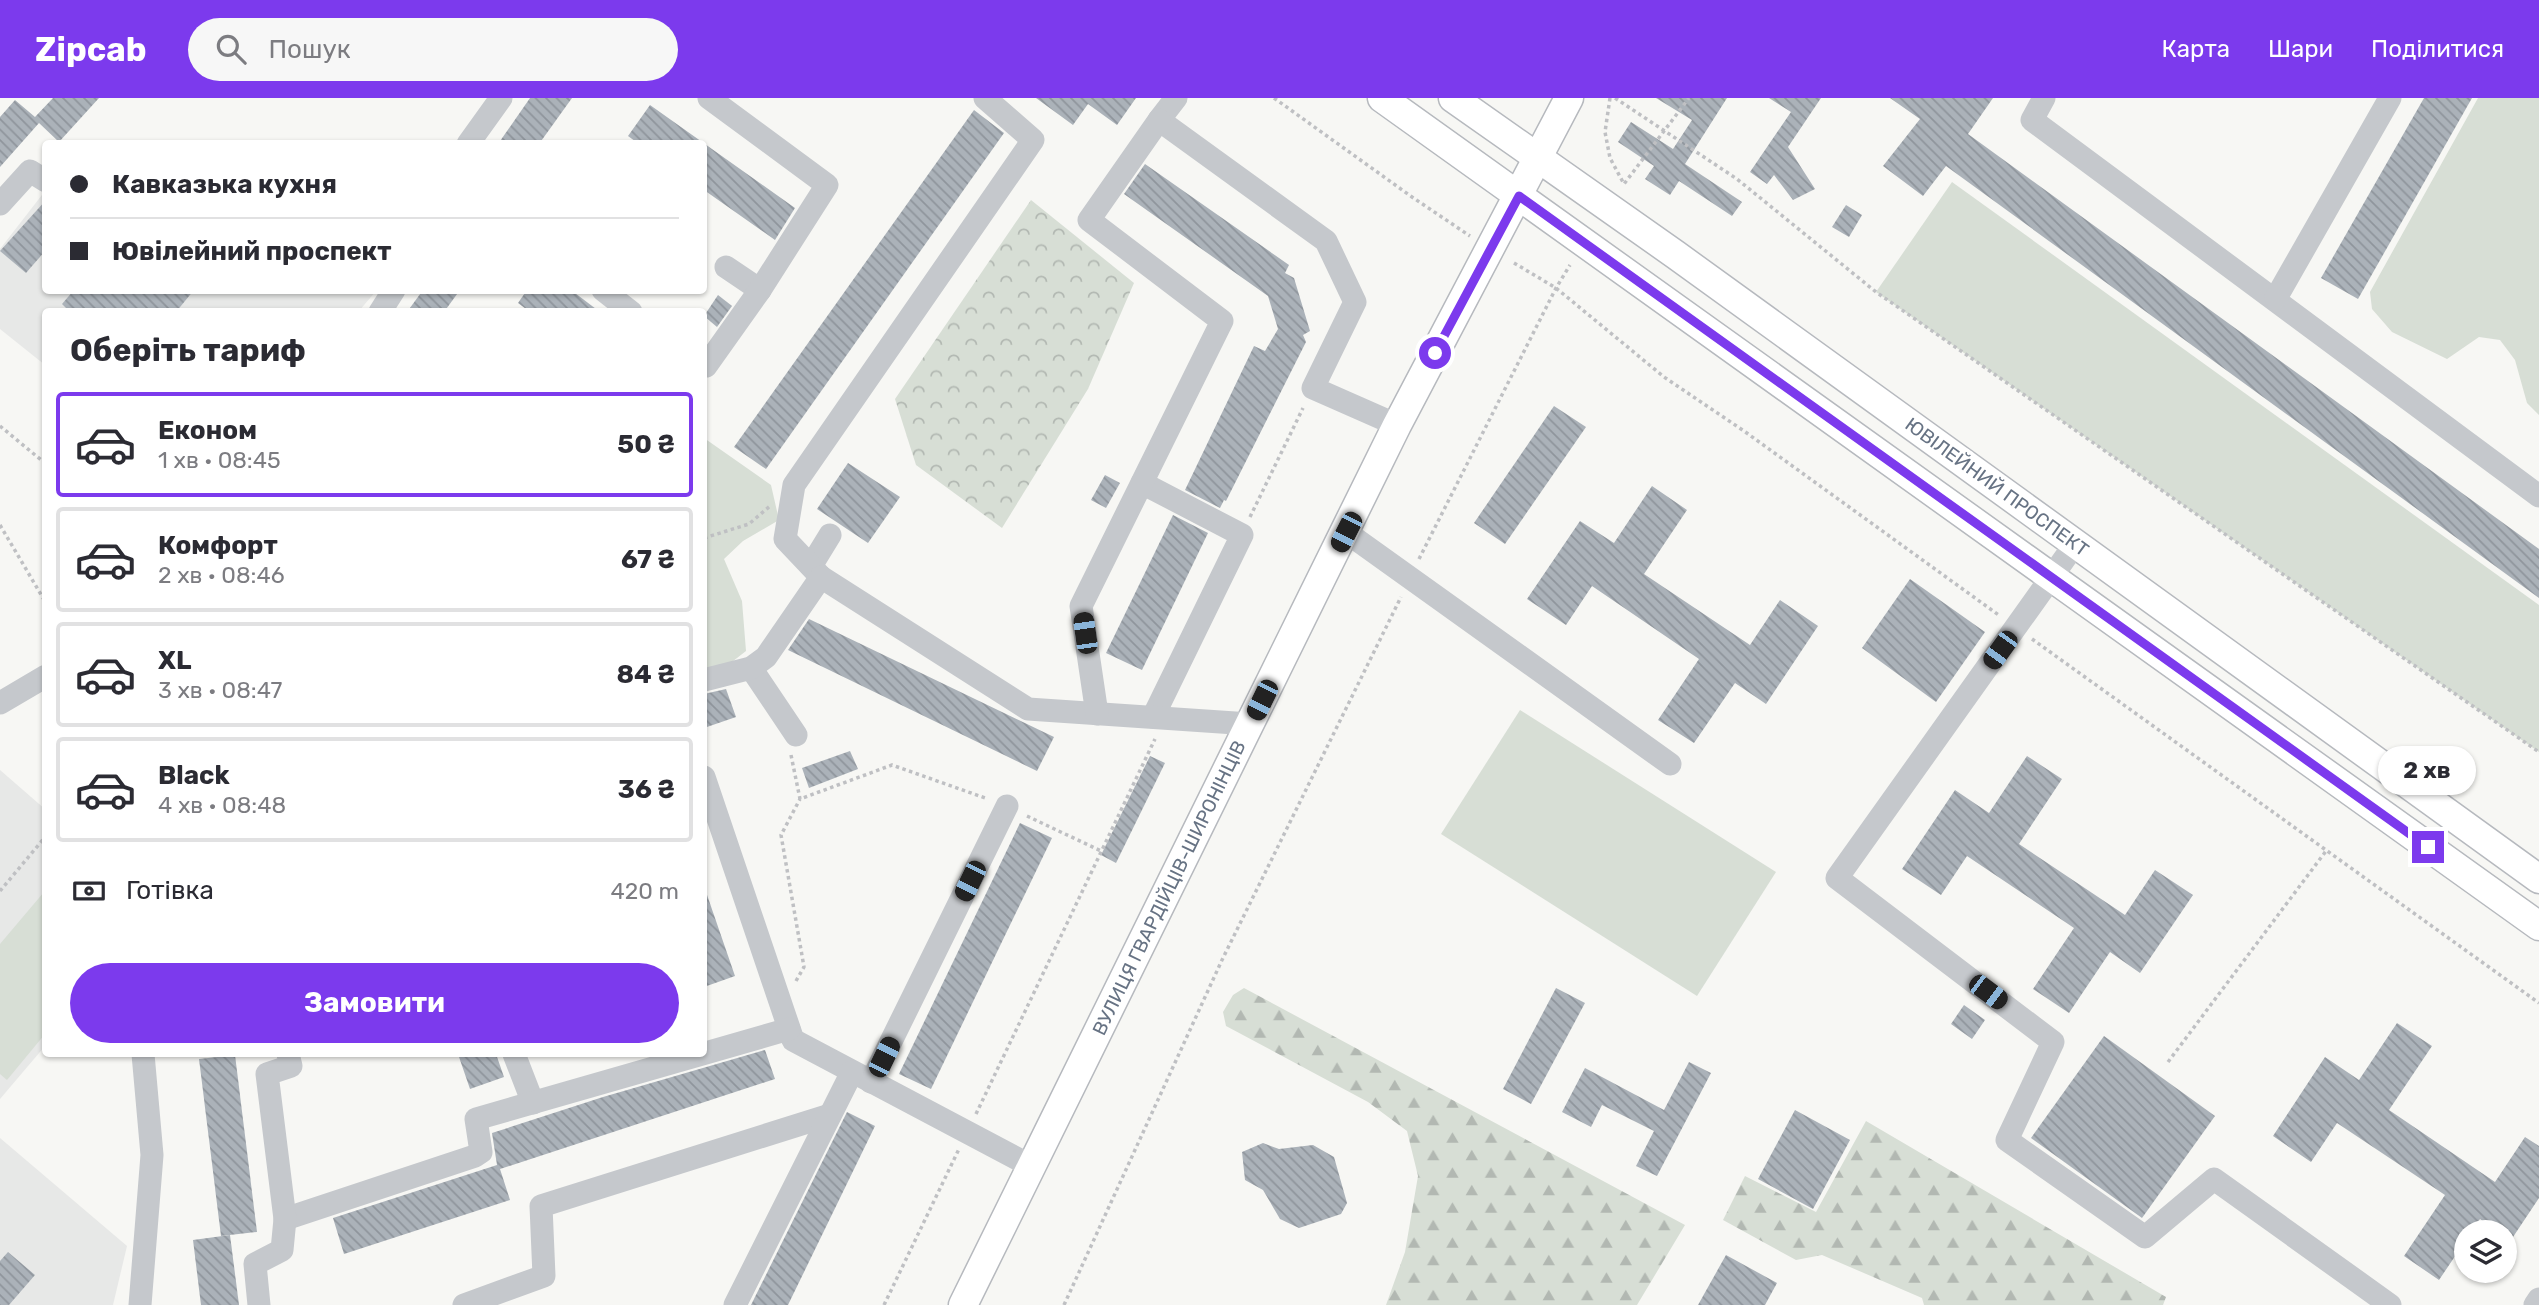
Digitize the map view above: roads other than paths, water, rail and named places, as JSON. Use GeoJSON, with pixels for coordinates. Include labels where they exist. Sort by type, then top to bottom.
{"type":"FeatureCollection","features":[{"type":"Feature","properties":{"kind":"main road"},"geometry":{"type":"LineString","coordinates":[[1381,98],[2539,926]]}},
{"type":"Feature","properties":{"kind":"main road","name":"ЮВІЛЕЙНИЙ ПРОСПЕКТ"},"geometry":{"type":"LineString","coordinates":[[1454,98],[2539,879]]}},
{"type":"Feature","properties":{"kind":"main road","name":"ВУЛИЦЯ ГВАРДІЙЦІВ-ШИРОНІНЦІВ"},"geometry":{"type":"LineString","coordinates":[[962,1305],[1397,425],[1569,98]]}},
{"type":"Feature","properties":{"kind":"street"},"geometry":{"type":"LineString","coordinates":[[471,140],[500,98]]}},
{"type":"Feature","properties":{"kind":"street"},"geometry":{"type":"LineString","coordinates":[[707,365],[760,290],[827,185],[709,98]]}},
{"type":"Feature","properties":{"kind":"street"},"geometry":{"type":"LineString","coordinates":[[985,98],[1033,140],[794,485],[785,539],[816,571],[1028,709],[1250,724]]}},
{"type":"Feature","properties":{"kind":"street"},"geometry":{"type":"LineString","coordinates":[[1097,714],[1081,606],[1222,321],[1089,220],[1177,98]]}},
{"type":"Feature","properties":{"kind":"street"},"geometry":{"type":"LineString","coordinates":[[2044,98],[2032,120],[2539,496]]}},
{"type":"Feature","properties":{"kind":"street"},"geometry":{"type":"LineString","coordinates":[[2276,299],[2390,98]]}},
{"type":"Feature","properties":{"kind":"street"},"geometry":{"type":"LineString","coordinates":[[1159,120],[1325,241],[1354,302],[1313,388],[1397,425]]}},
{"type":"Feature","properties":{"kind":"street"},"geometry":{"type":"LineString","coordinates":[[0,204],[30,171],[42,178]]}},
{"type":"Feature","properties":{"kind":"street"},"geometry":{"type":"LineString","coordinates":[[726,267],[760,290]]}},
{"type":"Feature","properties":{"kind":"street"},"geometry":{"type":"LineString","coordinates":[[608,294],[626,308]]}},
{"type":"Feature","properties":{"kind":"street"},"geometry":{"type":"LineString","coordinates":[[1142,483],[1242,535],[1159,718]]}},
{"type":"Feature","properties":{"kind":"street"},"geometry":{"type":"LineString","coordinates":[[1346,532],[1670,764]]}},
{"type":"Feature","properties":{"kind":"street"},"geometry":{"type":"LineString","coordinates":[[707,679],[751,668],[766,657],[816,571],[830,535]]}},
{"type":"Feature","properties":{"kind":"street"},"geometry":{"type":"LineString","coordinates":[[2075,544],[1837,878],[2053,1042],[2007,1140],[2145,1237],[2214,1179],[2390,1305]]}},
{"type":"Feature","properties":{"kind":"street"},"geometry":{"type":"LineString","coordinates":[[751,668],[791,727]]}},
{"type":"Feature","properties":{"kind":"street"},"geometry":{"type":"LineString","coordinates":[[0,703],[42,678]]}},
{"type":"Feature","properties":{"kind":"street"},"geometry":{"type":"LineString","coordinates":[[707,785],[793,1040],[1031,1166]]}},
{"type":"Feature","properties":{"kind":"street"},"geometry":{"type":"LineString","coordinates":[[735,1305],[830,1115],[862,1077],[1007,806]]}},
{"type":"Feature","properties":{"kind":"street"},"geometry":{"type":"LineString","coordinates":[[707,1053],[789,1029]]}},
{"type":"Feature","properties":{"kind":"street"},"geometry":{"type":"LineString","coordinates":[[140,1305],[152,1155],[143,1057]]}},
{"type":"Feature","properties":{"kind":"street"},"geometry":{"type":"LineString","coordinates":[[259,1305],[255,1264],[282,1250],[285,1219],[267,1074],[291,1066],[289,1057]]}},
{"type":"Feature","properties":{"kind":"street"},"geometry":{"type":"LineString","coordinates":[[515,1057],[533,1103]]}},
{"type":"Feature","properties":{"kind":"street"},"geometry":{"type":"LineString","coordinates":[[285,1219],[475,1156],[481,1152],[475,1119],[692,1057]]}},
{"type":"Feature","properties":{"kind":"street"},"geometry":{"type":"LineString","coordinates":[[464,1305],[544,1276],[541,1206],[830,1115]]}},
{"type":"Feature","properties":{"kind":"street"},"geometry":{"type":"LineString","coordinates":[[2535,1305],[2539,1299]]}}]}
